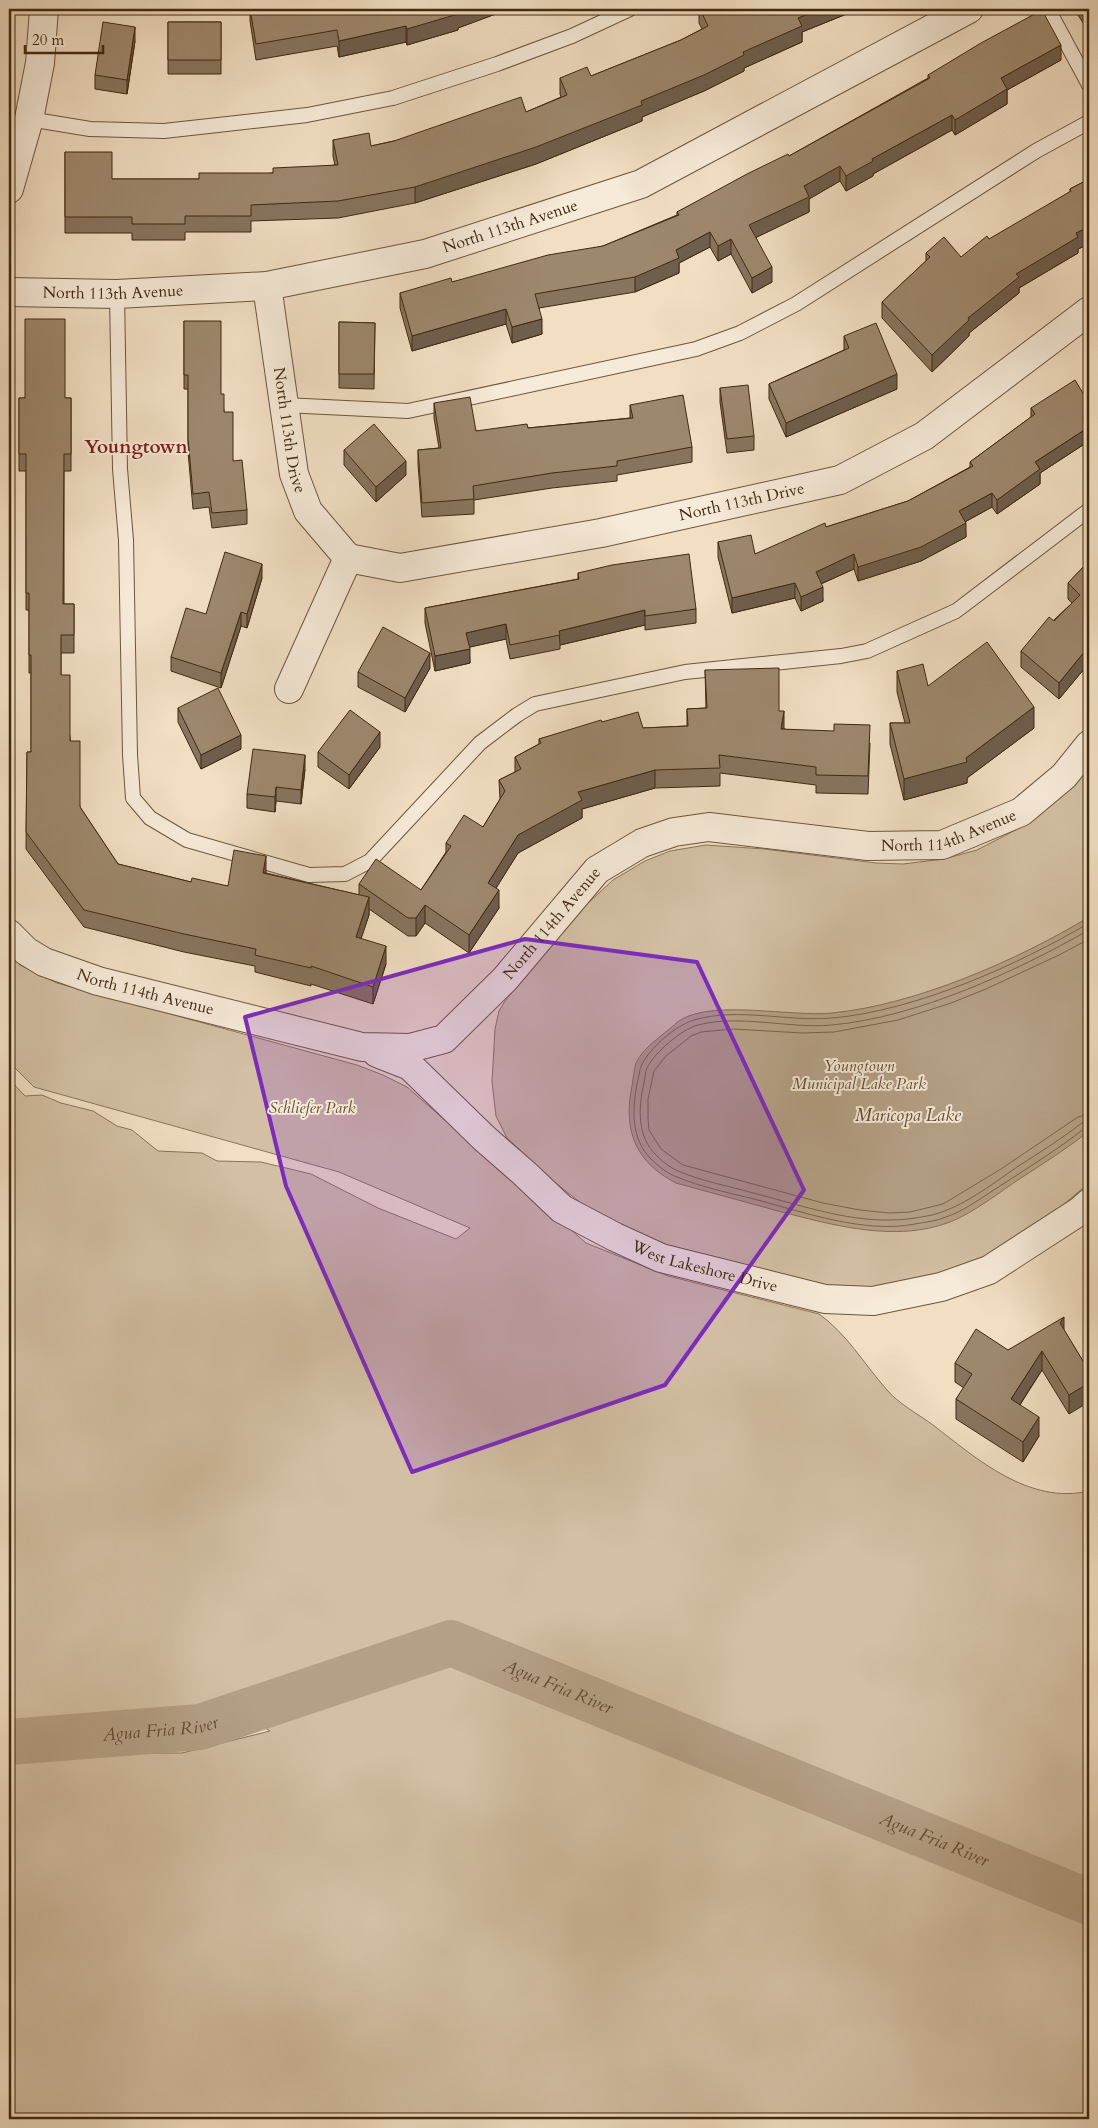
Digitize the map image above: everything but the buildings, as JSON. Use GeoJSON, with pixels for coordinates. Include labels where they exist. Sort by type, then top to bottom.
{"type":"FeatureCollection","features":[{"type":"Feature","properties":{"kind":"street"},"geometry":{"type":"LineString","coordinates":[[9,189],[29,119],[40,63],[44,9]]}},
{"type":"Feature","properties":{"kind":"street","name":"North 113th Avenue"},"geometry":{"type":"LineString","coordinates":[[9,292],[116,294],[267,286],[425,254],[641,184],[970,9]]}},
{"type":"Feature","properties":{"kind":"street","name":"North 113th Drive"},"geometry":{"type":"LineString","coordinates":[[267,286],[294,474],[308,511],[348,558],[400,568],[601,533],[840,480],[924,436],[1089,311]]}},
{"type":"Feature","properties":{"kind":"street"},"geometry":{"type":"LineString","coordinates":[[289,689],[348,558]]}},
{"type":"Feature","properties":{"kind":"street","name":"North 114th Avenue"},"geometry":{"type":"LineString","coordinates":[[12,938],[26,951],[44,962],[98,981],[362,1046],[410,1048],[444,1039],[506,979],[598,870],[642,843],[674,832],[709,827],[868,846],[942,845],[1021,812],[1064,776],[1089,745]]}},
{"type":"Feature","properties":{"kind":"street","name":"West Lakeshore Drive"},"geometry":{"type":"LineString","coordinates":[[362,1046],[410,1066],[484,1138],[562,1209],[615,1237],[661,1258],[825,1299],[873,1301],[942,1287],[989,1270],[1080,1211],[1089,1203]]}},
{"type":"Feature","properties":{"kind":"lane"},"geometry":{"type":"LineString","coordinates":[[29,119],[90,129],[164,131],[307,115],[393,98],[497,64],[572,36],[630,9]]}},
{"type":"Feature","properties":{"kind":"lane"},"geometry":{"type":"LineString","coordinates":[[1048,9],[1089,85]]}},
{"type":"Feature","properties":{"kind":"lane"},"geometry":{"type":"LineString","coordinates":[[284,405],[408,411],[696,349],[740,333],[796,304],[1028,156],[1089,122]]}},
{"type":"Feature","properties":{"kind":"lane"},"geometry":{"type":"LineString","coordinates":[[116,294],[120,469],[126,540],[130,755],[133,798],[150,818],[187,840],[309,875],[345,874],[370,861],[480,743],[535,704],[685,672],[841,656],[868,651],[956,612],[1089,510]]}},
{"type":"Feature","properties":{"kind":"highlighted area"},"geometry":{"type":"Polygon","coordinates":[[[525,939],[697,962],[804,1190],[665,1385],[412,1472],[286,1186],[245,1017],[525,939]]]}},
{"type":"Feature","properties":{"kind":"green space","name":"Youngtown Municipal Lake Park"},"geometry":{"type":"Polygon","coordinates":[[[1089,764],[1089,1183],[1063,1205],[1006,1245],[979,1260],[900,1287],[837,1289],[660,1243],[597,1216],[552,1180],[507,1138],[496,1116],[492,1082],[495,1029],[499,1011],[571,919],[613,880],[645,861],[670,851],[706,845],[764,849],[876,863],[903,864],[944,859],[977,850],[1031,822],[1066,791],[1089,764]]]}},
{"type":"Feature","properties":{"kind":"green space","name":"Schliefer Park"},"geometry":{"type":"Polygon","coordinates":[[[9,953],[20,965],[57,983],[357,1065],[383,1075],[407,1087],[586,1243],[668,1276],[819,1314],[847,1340],[892,1395],[986,1465],[1025,1485],[1046,1491],[1067,1494],[1089,1491],[1089,2119],[9,2119],[9,1753],[182,1753],[270,1731],[233,1709],[9,1721],[9,1079],[25,1096],[42,1095],[61,1103],[93,1111],[117,1126],[132,1130],[158,1151],[202,1153],[217,1161],[261,1162],[311,1174],[378,1208],[456,1239],[470,1228],[339,1172],[34,1087],[9,1062],[9,953]]]}},
{"type":"Feature","properties":{"kind":"water","name":"Maricopa Lake"},"geometry":{"type":"Polygon","coordinates":[[[1089,917],[1089,1131],[986,1202],[959,1218],[929,1228],[908,1231],[864,1230],[820,1222],[676,1183],[662,1175],[651,1165],[635,1143],[629,1117],[636,1063],[650,1046],[682,1019],[697,1013],[734,1010],[815,1014],[832,1013],[897,1001],[965,978],[998,964],[1031,949],[1089,917]]]}},
{"type":"Feature","properties":{"kind":"waterway","name":"Agua Fria River"},"geometry":{"type":"LineString","coordinates":[[9,1742],[200,1727],[451,1643],[1089,1902]]}},
{"type":"Feature","properties":{"kind":"district","name":"Youngtown"},"geometry":{"type":"Point","coordinates":[136,447]}}]}
